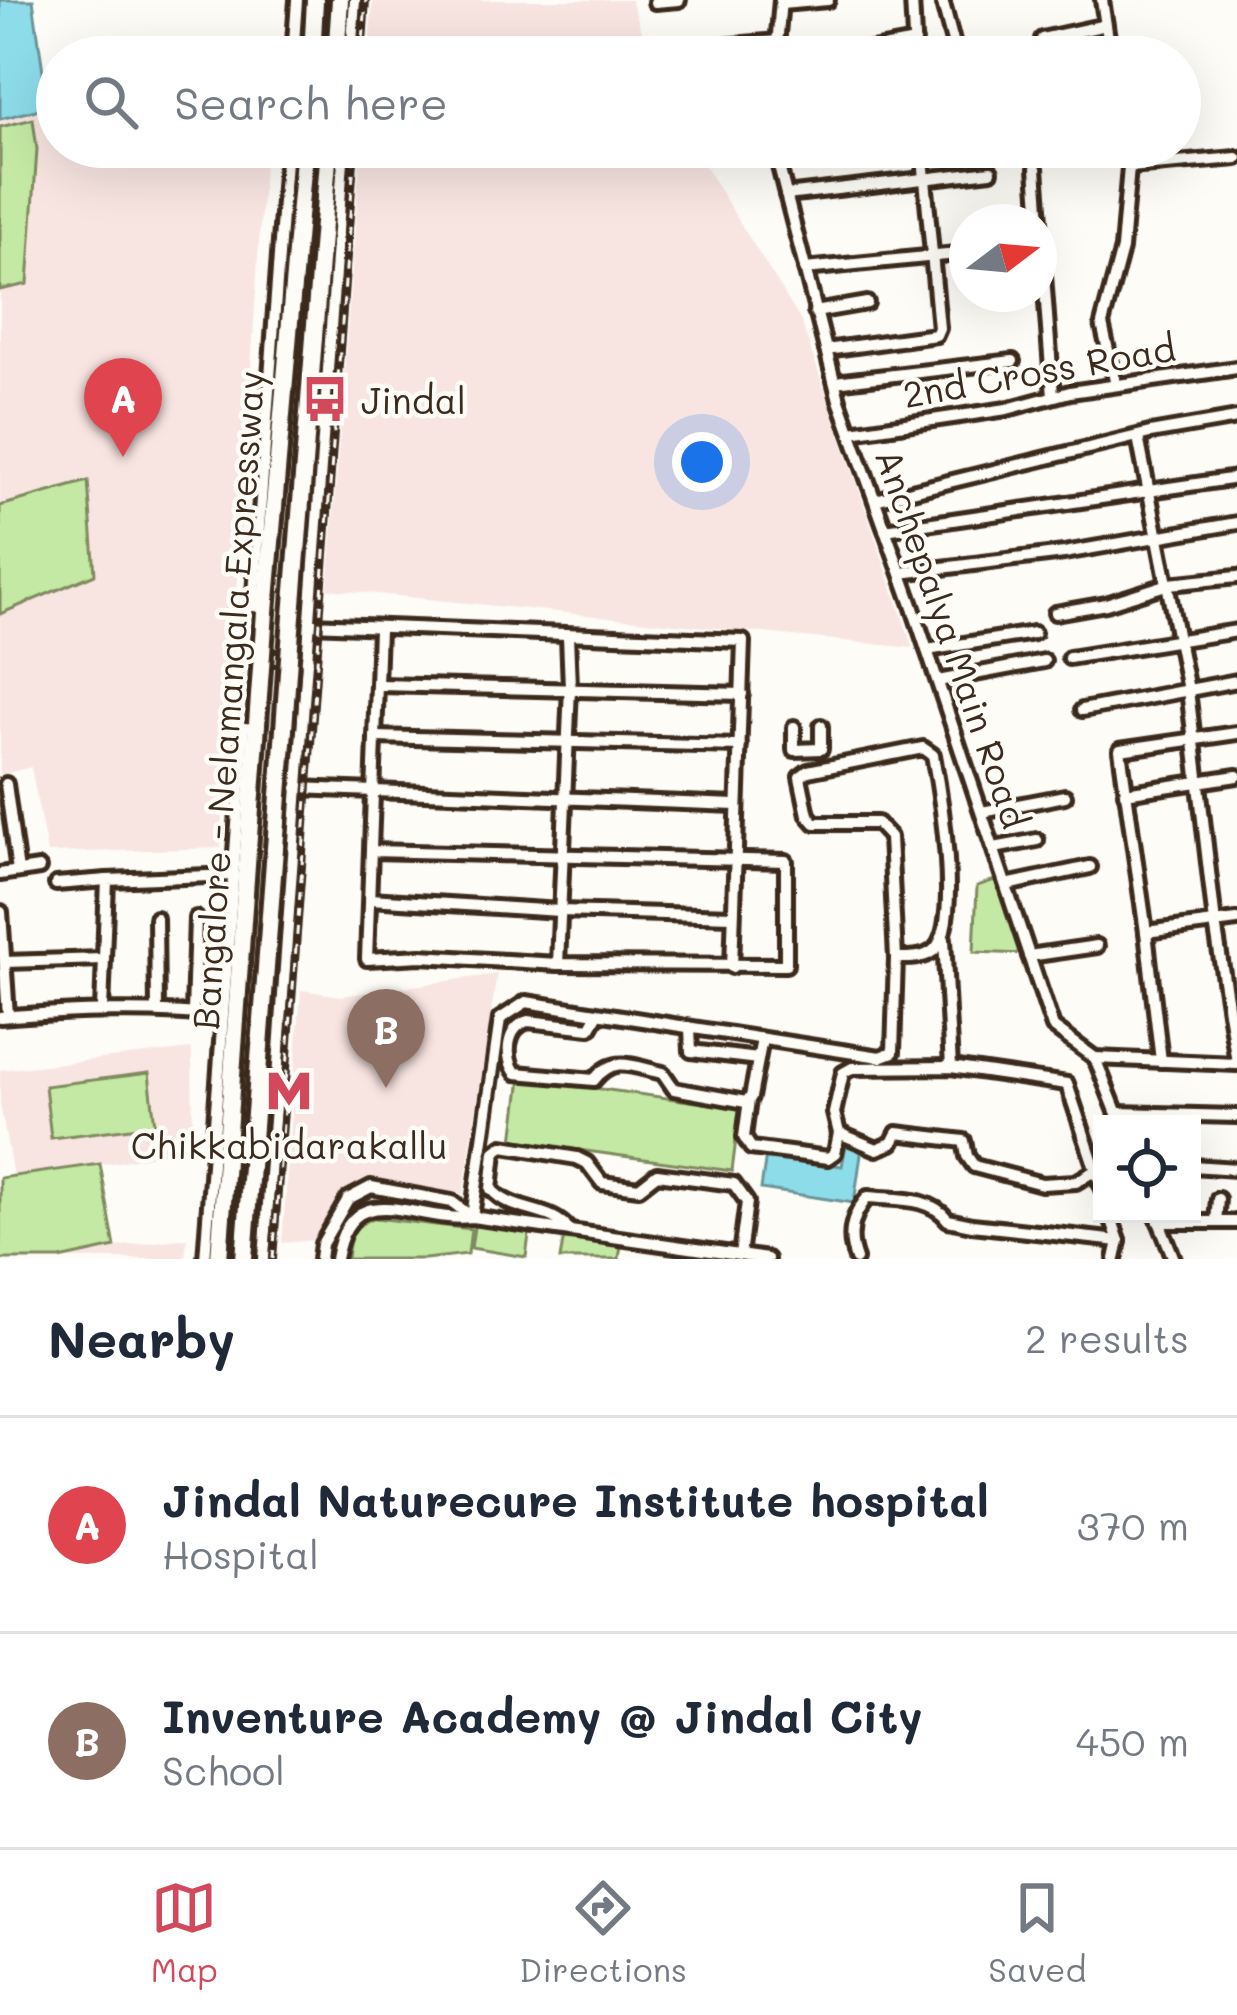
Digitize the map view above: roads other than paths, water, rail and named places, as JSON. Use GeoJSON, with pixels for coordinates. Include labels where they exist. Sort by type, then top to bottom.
{"type":"FeatureCollection","features":[{"type":"Feature","properties":{"kind":"highway"},"geometry":{"type":"LineString","coordinates":[[313,36],[315,0]]}},
{"type":"Feature","properties":{"kind":"highway"},"geometry":{"type":"LineString","coordinates":[[337,36],[340,0]]}},
{"type":"Feature","properties":{"kind":"highway","name":"Bangalore - Nelamangala Expressway"},"geometry":{"type":"LineString","coordinates":[[219,1259],[265,612],[303,168]]}},
{"type":"Feature","properties":{"kind":"highway","name":"Bangalore - Nelamangala Expressway"},"geometry":{"type":"LineString","coordinates":[[244,1259],[327,168]]}},
{"type":"Feature","properties":{"kind":"street"},"geometry":{"type":"LineString","coordinates":[[294,36],[297,0]]}},
{"type":"Feature","properties":{"kind":"street"},"geometry":{"type":"LineString","coordinates":[[352,36],[355,0]]}},
{"type":"Feature","properties":{"kind":"street"},"geometry":{"type":"LineString","coordinates":[[655,2],[679,0]]}},
{"type":"Feature","properties":{"kind":"street"},"geometry":{"type":"LineString","coordinates":[[778,36],[781,2],[828,0]]}},
{"type":"Feature","properties":{"kind":"street"},"geometry":{"type":"LineString","coordinates":[[912,0],[915,36]]}},
{"type":"Feature","properties":{"kind":"street"},"geometry":{"type":"LineString","coordinates":[[942,0],[951,36]]}},
{"type":"Feature","properties":{"kind":"street"},"geometry":{"type":"LineString","coordinates":[[1102,0],[1108,36]]}},
{"type":"Feature","properties":{"kind":"street"},"geometry":{"type":"LineString","coordinates":[[1056,36],[1106,25]]}},
{"type":"Feature","properties":{"kind":"street"},"geometry":{"type":"LineString","coordinates":[[1201,161],[1237,158]]}},
{"type":"Feature","properties":{"kind":"street"},"geometry":{"type":"LineString","coordinates":[[205,1259],[285,168]]}},
{"type":"Feature","properties":{"kind":"street"},"geometry":{"type":"LineString","coordinates":[[264,1259],[343,168]]}},
{"type":"Feature","properties":{"kind":"street","name":"Anchepalya Main Road"},"geometry":{"type":"LineString","coordinates":[[779,168],[835,382],[1053,1028],[1095,1058],[1117,1115]]}},
{"type":"Feature","properties":{"kind":"street"},"geometry":{"type":"LineString","coordinates":[[826,350],[936,335],[924,168]]}},
{"type":"Feature","properties":{"kind":"street"},"geometry":{"type":"LineString","coordinates":[[1036,168],[1053,396]]}},
{"type":"Feature","properties":{"kind":"street"},"geometry":{"type":"LineString","coordinates":[[1116,385],[1102,324],[1122,249],[1129,168]]}},
{"type":"Feature","properties":{"kind":"street"},"geometry":{"type":"LineString","coordinates":[[786,195],[991,171]]}},
{"type":"Feature","properties":{"kind":"street"},"geometry":{"type":"LineString","coordinates":[[805,269],[949,254]]}},
{"type":"Feature","properties":{"kind":"street"},"geometry":{"type":"LineString","coordinates":[[815,312],[867,303]]}},
{"type":"Feature","properties":{"kind":"street"},"geometry":{"type":"LineString","coordinates":[[835,382],[1013,361]]}},
{"type":"Feature","properties":{"kind":"street","name":"2nd Cross Road"},"geometry":{"type":"LineString","coordinates":[[851,432],[1237,368]]}},
{"type":"Feature","properties":{"kind":"street"},"geometry":{"type":"LineString","coordinates":[[875,500],[1237,418]]}},
{"type":"Feature","properties":{"kind":"street"},"geometry":{"type":"LineString","coordinates":[[1095,1058],[1237,1063],[1188,690],[1138,437]]}},
{"type":"Feature","properties":{"kind":"street"},"geometry":{"type":"LineString","coordinates":[[885,530],[1237,478]]}},
{"type":"Feature","properties":{"kind":"street"},"geometry":{"type":"LineString","coordinates":[[901,573],[1064,553],[1237,524]]}},
{"type":"Feature","properties":{"kind":"street"},"geometry":{"type":"LineString","coordinates":[[1054,613],[1106,604],[1169,584],[1237,577]]}},
{"type":"Feature","properties":{"kind":"street"},"geometry":{"type":"LineString","coordinates":[[310,624],[743,641],[732,967]]}},
{"type":"Feature","properties":{"kind":"street"},"geometry":{"type":"LineString","coordinates":[[371,851],[786,861],[786,965],[558,964],[421,956],[368,959],[371,851],[374,792],[375,737],[380,685],[379,628]]}},
{"type":"Feature","properties":{"kind":"street"},"geometry":{"type":"LineString","coordinates":[[1070,658],[1237,631]]}},
{"type":"Feature","properties":{"kind":"street"},"geometry":{"type":"LineString","coordinates":[[927,650],[1034,633]]}},
{"type":"Feature","properties":{"kind":"street"},"geometry":{"type":"LineString","coordinates":[[558,964],[568,636]]}},
{"type":"Feature","properties":{"kind":"street"},"geometry":{"type":"LineString","coordinates":[[250,656],[308,660]]}},
{"type":"Feature","properties":{"kind":"street"},"geometry":{"type":"LineString","coordinates":[[938,681],[1044,662]]}},
{"type":"Feature","properties":{"kind":"street"},"geometry":{"type":"LineString","coordinates":[[249,681],[306,683]]}},
{"type":"Feature","properties":{"kind":"street"},"geometry":{"type":"LineString","coordinates":[[1082,710],[1237,681]]}},
{"type":"Feature","properties":{"kind":"street"},"geometry":{"type":"LineString","coordinates":[[380,685],[742,694]]}},
{"type":"Feature","properties":{"kind":"street"},"geometry":{"type":"LineString","coordinates":[[821,726],[824,768]]}},
{"type":"Feature","properties":{"kind":"street"},"geometry":{"type":"LineString","coordinates":[[794,727],[794,750],[820,749]]}},
{"type":"Feature","properties":{"kind":"street"},"geometry":{"type":"LineString","coordinates":[[1161,1060],[1120,750],[1237,733]]}},
{"type":"Feature","properties":{"kind":"street"},"geometry":{"type":"LineString","coordinates":[[375,737],[740,746]]}},
{"type":"Feature","properties":{"kind":"street"},"geometry":{"type":"LineString","coordinates":[[472,1216],[500,1019],[526,1002],[880,1057],[893,1052],[896,958],[890,837],[877,823],[819,824],[810,819],[800,777],[808,771],[923,748],[933,755],[949,878],[944,936],[951,1067]]}},
{"type":"Feature","properties":{"kind":"street"},"geometry":{"type":"LineString","coordinates":[[1125,793],[1237,776]]}},
{"type":"Feature","properties":{"kind":"street"},"geometry":{"type":"LineString","coordinates":[[5,784],[18,871]]}},
{"type":"Feature","properties":{"kind":"street"},"geometry":{"type":"LineString","coordinates":[[297,788],[736,805]]}},
{"type":"Feature","properties":{"kind":"street"},"geometry":{"type":"LineString","coordinates":[[982,812],[1065,796]]}},
{"type":"Feature","properties":{"kind":"street"},"geometry":{"type":"LineString","coordinates":[[994,848],[1037,840]]}},
{"type":"Feature","properties":{"kind":"street"},"geometry":{"type":"LineString","coordinates":[[1006,884],[1090,867]]}},
{"type":"Feature","properties":{"kind":"street"},"geometry":{"type":"LineString","coordinates":[[0,874],[39,868]]}},
{"type":"Feature","properties":{"kind":"street"},"geometry":{"type":"LineString","coordinates":[[56,884],[234,875]]}},
{"type":"Feature","properties":{"kind":"street"},"geometry":{"type":"LineString","coordinates":[[102,1010],[107,880]]}},
{"type":"Feature","properties":{"kind":"street"},"geometry":{"type":"LineString","coordinates":[[370,899],[733,916]]}},
{"type":"Feature","properties":{"kind":"street"},"geometry":{"type":"LineString","coordinates":[[2,912],[4,1016],[157,1010],[222,1016]]}},
{"type":"Feature","properties":{"kind":"street"},"geometry":{"type":"LineString","coordinates":[[194,1012],[196,918]]}},
{"type":"Feature","properties":{"kind":"street"},"geometry":{"type":"LineString","coordinates":[[156,919],[157,1010]]}},
{"type":"Feature","properties":{"kind":"street"},"geometry":{"type":"LineString","coordinates":[[1146,932],[1237,920]]}},
{"type":"Feature","properties":{"kind":"street"},"geometry":{"type":"LineString","coordinates":[[896,958],[921,958],[936,949],[944,936]]}},
{"type":"Feature","properties":{"kind":"street"},"geometry":{"type":"LineString","coordinates":[[1029,956],[1096,946]]}},
{"type":"Feature","properties":{"kind":"street"},"geometry":{"type":"LineString","coordinates":[[5,962],[103,959]]}},
{"type":"Feature","properties":{"kind":"street"},"geometry":{"type":"LineString","coordinates":[[598,1014],[590,1028],[518,1024],[509,1057],[512,1069],[593,1080],[608,1064],[615,1064],[663,1073],[674,1089],[749,1100]]}},
{"type":"Feature","properties":{"kind":"street"},"geometry":{"type":"LineString","coordinates":[[690,1028],[692,1051],[758,1059]]}},
{"type":"Feature","properties":{"kind":"street"},"geometry":{"type":"LineString","coordinates":[[762,1039],[744,1137],[751,1148],[828,1158],[836,1153],[839,1133],[834,1113],[843,1073],[951,1067],[1067,1084],[1093,1161]]}},
{"type":"Feature","properties":{"kind":"street"},"geometry":{"type":"LineString","coordinates":[[1201,1117],[1237,1116]]}},
{"type":"Feature","properties":{"kind":"street"},"geometry":{"type":"LineString","coordinates":[[839,1133],[877,1149],[892,1143],[897,1132],[964,1141],[974,1166],[1042,1184],[1076,1182],[1093,1172]]}},
{"type":"Feature","properties":{"kind":"street"},"geometry":{"type":"LineString","coordinates":[[569,1230],[562,1220],[512,1207],[497,1197],[491,1189],[495,1153],[503,1146],[577,1158],[602,1183],[639,1188],[657,1174],[734,1184],[748,1202],[740,1255]]}},
{"type":"Feature","properties":{"kind":"street"},"geometry":{"type":"LineString","coordinates":[[1201,1167],[1237,1169]]}},
{"type":"Feature","properties":{"kind":"street"},"geometry":{"type":"LineString","coordinates":[[320,1259],[322,1244],[348,1199],[371,1187],[452,1202],[472,1216]]}},
{"type":"Feature","properties":{"kind":"street"},"geometry":{"type":"LineString","coordinates":[[856,1259],[851,1245],[856,1211],[868,1197],[924,1202],[939,1208],[948,1220],[972,1225],[1119,1241]]}},
{"type":"Feature","properties":{"kind":"street"},"geometry":{"type":"LineString","coordinates":[[1216,1222],[1218,1199]]}},
{"type":"Feature","properties":{"kind":"street"},"geometry":{"type":"LineString","coordinates":[[336,1259],[355,1215],[377,1205],[450,1220],[472,1216],[760,1258]]}},
{"type":"Feature","properties":{"kind":"street"},"geometry":{"type":"LineString","coordinates":[[1201,1221],[1237,1222]]}},
{"type":"Feature","properties":{"kind":"street"},"geometry":{"type":"LineString","coordinates":[[1113,1223],[1119,1241],[1115,1259]]}},
{"type":"Feature","properties":{"kind":"street"},"geometry":{"type":"LineString","coordinates":[[1160,1223],[1174,1259]]}},
{"type":"Feature","properties":{"kind":"water"},"geometry":{"type":"Polygon","coordinates":[[[0,0],[33,0],[38,36],[36,110],[0,119],[0,0]]]}},
{"type":"Feature","properties":{"kind":"water"},"geometry":{"type":"Polygon","coordinates":[[[846,1145],[862,1147],[854,1203],[761,1189],[766,1155],[842,1166],[846,1145]]]}},
{"type":"Feature","properties":{"kind":"railway"},"geometry":{"type":"LineString","coordinates":[[363,36],[366,0]]}},
{"type":"Feature","properties":{"kind":"railway"},"geometry":{"type":"LineString","coordinates":[[273,1259],[353,168]]}},
{"type":"Feature","properties":{"kind":"place","name":"Jindal"},"geometry":{"type":"Point","coordinates":[325,399]}},
{"type":"Feature","properties":{"kind":"place","name":"Jindal Naturecure Institute hospital"},"geometry":{"type":"Point","coordinates":[123,457]}},
{"type":"Feature","properties":{"kind":"place","name":"Inventure Academy @ Jindal City"},"geometry":{"type":"Point","coordinates":[386,1088]}},
{"type":"Feature","properties":{"kind":"place","name":"Chikkabidarakallu"},"geometry":{"type":"Point","coordinates":[289,1091]}}]}
